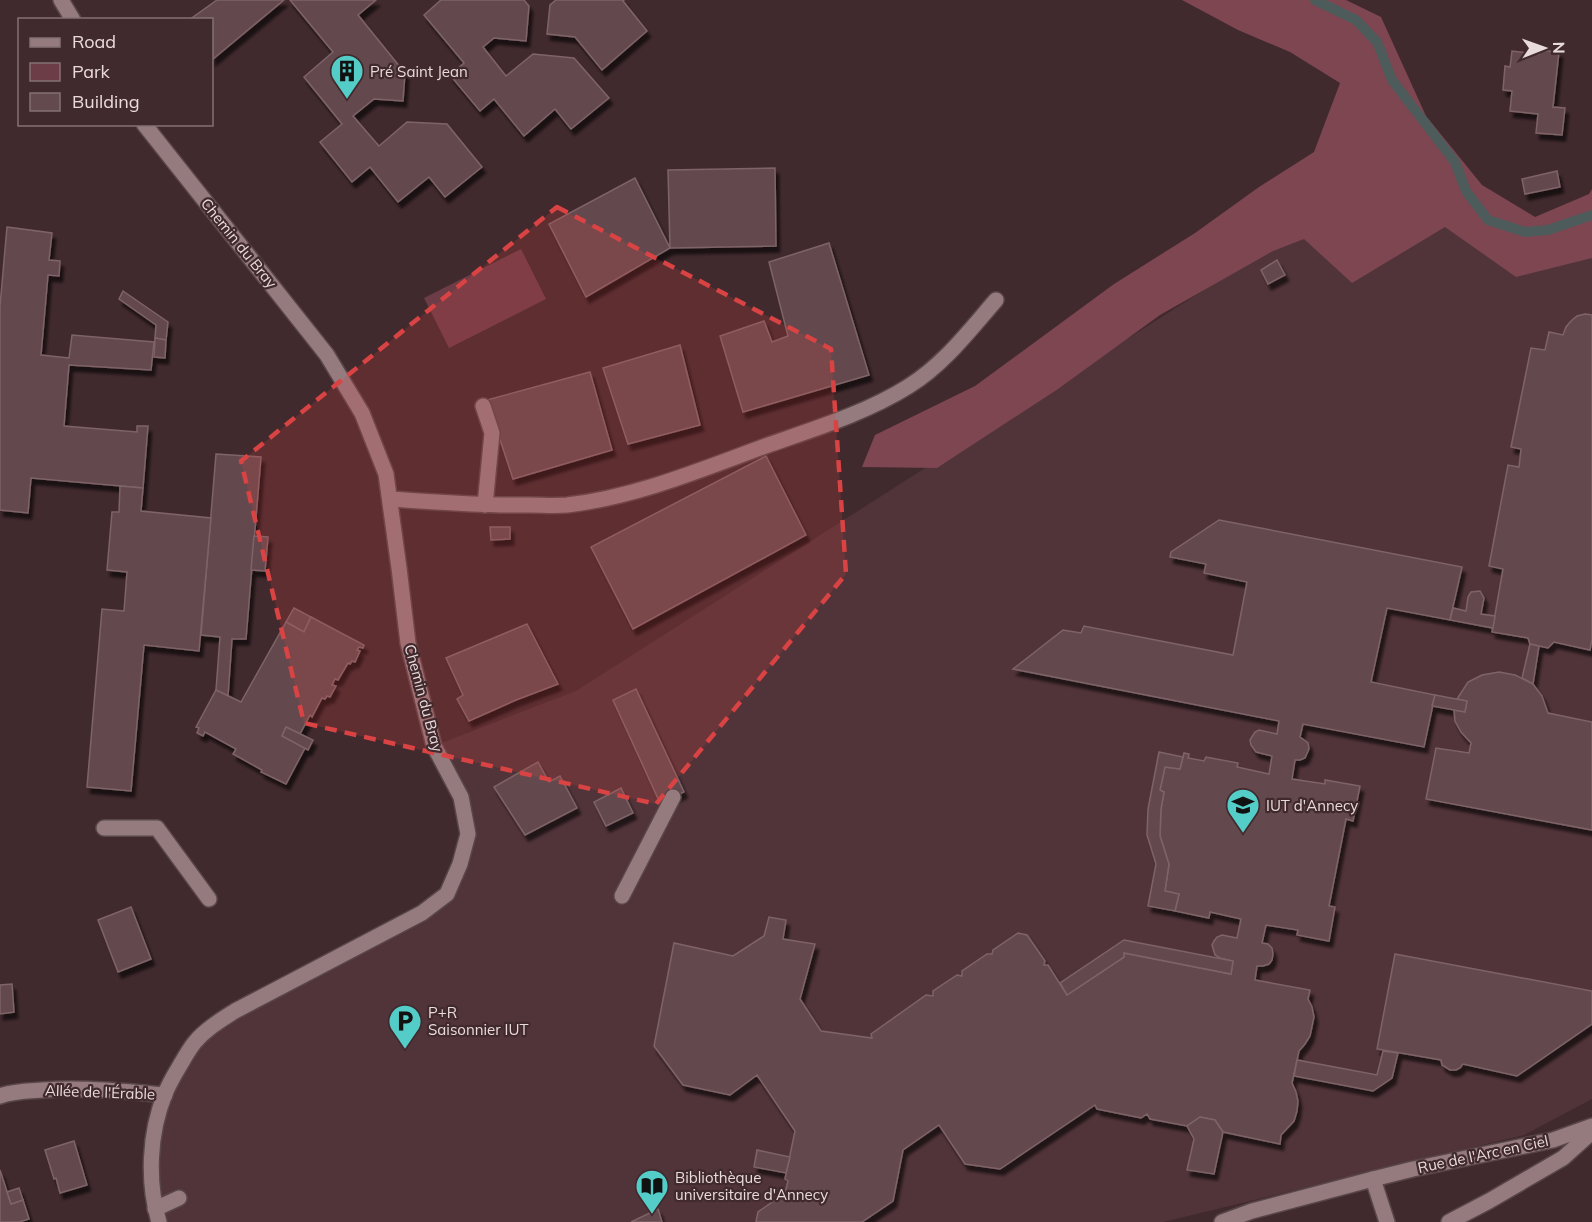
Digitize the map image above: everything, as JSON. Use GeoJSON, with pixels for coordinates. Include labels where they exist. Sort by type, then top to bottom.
{"type":"FeatureCollection","features":[{"type":"Feature","properties":{"kind":"street"},"geometry":{"type":"LineString","coordinates":[[61,0],[72,18]]}},
{"type":"Feature","properties":{"kind":"street","name":"Chemin du Bray"},"geometry":{"type":"LineString","coordinates":[[146,126],[327,355],[362,413],[386,474],[408,643],[423,705],[434,746],[461,797],[468,834],[460,864],[447,894],[422,914],[235,1011],[214,1024],[194,1043],[173,1077],[159,1113],[151,1157],[157,1215]]}},
{"type":"Feature","properties":{"kind":"street"},"geometry":{"type":"LineString","coordinates":[[390,499],[485,505],[566,505],[644,489],[881,402],[932,370],[996,300]]}},
{"type":"Feature","properties":{"kind":"street"},"geometry":{"type":"LineString","coordinates":[[483,406],[492,433],[485,505]]}},
{"type":"Feature","properties":{"kind":"street"},"geometry":{"type":"LineString","coordinates":[[622,897],[673,797]]}},
{"type":"Feature","properties":{"kind":"street"},"geometry":{"type":"LineString","coordinates":[[104,828],[157,828],[209,899]]}},
{"type":"Feature","properties":{"kind":"street","name":"Allée de l'Érable"},"geometry":{"type":"LineString","coordinates":[[0,1096],[21,1091],[63,1089],[165,1095]]}},
{"type":"Feature","properties":{"kind":"street","name":"Rue de l'Arc en Ciel"},"geometry":{"type":"LineString","coordinates":[[1222,1222],[1252,1211],[1413,1168],[1553,1140],[1592,1126]]}},
{"type":"Feature","properties":{"kind":"street","name":"Rue de l'Arc en Ciel"},"geometry":{"type":"LineString","coordinates":[[1449,1222],[1563,1158],[1592,1132]]}},
{"type":"Feature","properties":{"kind":"street"},"geometry":{"type":"LineString","coordinates":[[1373,1179],[1387,1222]]}},
{"type":"Feature","properties":{"kind":"street"},"geometry":{"type":"LineString","coordinates":[[157,1215],[179,1198]]}},
{"type":"Feature","properties":{"kind":"highlighted area"},"geometry":{"type":"Polygon","coordinates":[[[557,207],[831,349],[846,574],[656,804],[304,723],[241,461],[557,207]]]}},
{"type":"Feature","properties":{"kind":"shaded area"},"geometry":{"type":"Polygon","coordinates":[[[1182,0],[1346,0],[1381,17],[1426,116],[1482,185],[1535,217],[1589,194],[1592,189],[1592,258],[1516,277],[1445,227],[1352,283],[1304,239],[1273,251],[1160,315],[1058,389],[937,468],[862,467],[875,435],[975,386],[1114,284],[1195,233],[1259,187],[1314,152],[1340,83],[1290,52],[1238,30],[1182,0]]]}},
{"type":"Feature","properties":{"kind":"shaded area"},"geometry":{"type":"Polygon","coordinates":[[[1323,214],[1488,220],[1592,215],[1592,1099],[1524,1135],[1163,1222],[160,1222],[150,1194],[160,1108],[197,1039],[447,894],[468,834],[434,746],[576,691],[1323,214]]]}},
{"type":"Feature","properties":{"kind":"green space"},"geometry":{"type":"Polygon","coordinates":[[[521,249],[546,299],[449,348],[424,298],[521,249]]]}},
{"type":"Feature","properties":{"kind":"building"},"geometry":{"type":"Polygon","coordinates":[[[217,0],[284,0],[213,59],[213,18],[192,18],[217,0]]]}},
{"type":"Feature","properties":{"kind":"building","name":"Pré Saint Jean"},"geometry":{"type":"Polygon","coordinates":[[[290,0],[376,0],[358,15],[405,73],[403,101],[374,99],[353,116],[379,146],[407,122],[447,124],[482,167],[445,197],[429,177],[398,202],[370,167],[352,182],[320,142],[342,124],[304,77],[333,52],[290,0]]]}},
{"type":"Feature","properties":{"kind":"building","name":"Pré Saint Jean"},"geometry":{"type":"Polygon","coordinates":[[[441,0],[524,0],[529,6],[526,41],[494,38],[483,47],[506,76],[533,54],[574,58],[609,98],[571,129],[555,109],[524,136],[494,99],[480,111],[450,75],[464,63],[424,15],[441,0]]]}},
{"type":"Feature","properties":{"kind":"building"},"geometry":{"type":"Polygon","coordinates":[[[556,0],[624,0],[647,31],[602,70],[575,37],[547,34],[550,5],[556,0]]]}},
{"type":"Feature","properties":{"kind":"building"},"geometry":{"type":"Polygon","coordinates":[[[1539,50],[1559,52],[1553,107],[1565,108],[1562,135],[1536,133],[1538,114],[1510,111],[1512,91],[1503,90],[1505,66],[1510,67],[1512,51],[1539,54],[1539,50]]]}},
{"type":"Feature","properties":{"kind":"building"},"geometry":{"type":"Polygon","coordinates":[[[775,168],[776,246],[670,248],[668,170],[775,168]]]}},
{"type":"Feature","properties":{"kind":"building"},"geometry":{"type":"Polygon","coordinates":[[[1557,171],[1560,187],[1525,194],[1522,179],[1557,171]]]}},
{"type":"Feature","properties":{"kind":"building"},"geometry":{"type":"Polygon","coordinates":[[[635,178],[670,248],[586,297],[549,224],[635,178]]]}},
{"type":"Feature","properties":{"kind":"building"},"geometry":{"type":"Polygon","coordinates":[[[7,227],[52,233],[49,260],[60,261],[59,276],[48,275],[41,355],[69,358],[72,335],[154,342],[151,370],[69,365],[64,426],[137,432],[137,426],[148,426],[143,488],[31,478],[28,513],[0,510],[0,306],[7,227]]]}},
{"type":"Feature","properties":{"kind":"building"},"geometry":{"type":"Polygon","coordinates":[[[829,243],[869,375],[743,412],[720,336],[764,321],[772,342],[788,336],[769,262],[829,243]]]}},
{"type":"Feature","properties":{"kind":"building"},"geometry":{"type":"Polygon","coordinates":[[[1277,260],[1285,275],[1268,284],[1261,270],[1277,260]]]}},
{"type":"Feature","properties":{"kind":"building"},"geometry":{"type":"Polygon","coordinates":[[[123,291],[168,322],[166,340],[155,338],[156,325],[119,299],[123,291]]]}},
{"type":"Feature","properties":{"kind":"building"},"geometry":{"type":"Polygon","coordinates":[[[1585,314],[1592,315],[1592,639],[1590,650],[1554,642],[1548,648],[1530,644],[1528,638],[1492,632],[1503,569],[1489,566],[1508,465],[1519,467],[1521,449],[1511,447],[1531,348],[1545,350],[1549,332],[1563,335],[1571,321],[1585,314]]]}},
{"type":"Feature","properties":{"kind":"building"},"geometry":{"type":"Polygon","coordinates":[[[155,338],[166,340],[165,358],[154,357],[155,338]]]}},
{"type":"Feature","properties":{"kind":"building"},"geometry":{"type":"Polygon","coordinates":[[[680,345],[700,425],[628,444],[603,368],[680,345]]]}},
{"type":"Feature","properties":{"kind":"building"},"geometry":{"type":"Polygon","coordinates":[[[590,372],[612,450],[513,479],[487,400],[590,372]]]}},
{"type":"Feature","properties":{"kind":"building"},"geometry":{"type":"Polygon","coordinates":[[[216,454],[261,457],[246,639],[232,639],[228,696],[216,690],[220,637],[201,635],[216,454]]]}},
{"type":"Feature","properties":{"kind":"building"},"geometry":{"type":"Polygon","coordinates":[[[766,456],[806,535],[633,629],[591,547],[766,456]]]}},
{"type":"Feature","properties":{"kind":"building"},"geometry":{"type":"Polygon","coordinates":[[[120,486],[143,488],[141,511],[211,518],[199,651],[144,645],[131,791],[87,787],[102,609],[124,611],[127,572],[107,570],[112,512],[119,512],[120,486]]]}},
{"type":"Feature","properties":{"kind":"building"},"geometry":{"type":"Polygon","coordinates":[[[1219,520],[1462,567],[1450,620],[1387,608],[1371,682],[1435,695],[1424,747],[1303,724],[1300,737],[1308,743],[1309,749],[1305,758],[1295,760],[1292,779],[1325,784],[1325,780],[1360,786],[1353,821],[1346,819],[1329,906],[1335,907],[1329,941],[1297,935],[1298,930],[1266,925],[1262,943],[1272,948],[1272,960],[1269,964],[1257,966],[1255,980],[1310,990],[1308,999],[1314,1017],[1310,1036],[1299,1051],[1292,1083],[1298,1101],[1297,1111],[1294,1121],[1281,1135],[1280,1144],[1223,1132],[1215,1120],[1200,1117],[1187,1126],[1150,1119],[1147,1114],[1141,1118],[1097,1109],[1095,1105],[1000,1169],[965,1164],[939,1125],[903,1150],[893,1201],[862,1222],[756,1222],[758,1212],[785,1193],[788,1181],[785,1179],[795,1131],[757,1075],[730,1095],[683,1085],[654,1046],[674,943],[733,956],[764,936],[769,917],[786,920],[783,939],[815,944],[800,999],[821,1031],[872,1038],[871,1034],[926,995],[933,996],[933,991],[957,975],[962,976],[962,971],[987,954],[992,954],[993,950],[1018,933],[1027,935],[1045,961],[1044,965],[1048,965],[1067,995],[1124,957],[1124,953],[1231,974],[1233,961],[1215,955],[1212,945],[1217,937],[1222,935],[1237,938],[1241,919],[1210,912],[1209,918],[1175,911],[1179,894],[1165,891],[1169,864],[1160,836],[1164,792],[1160,790],[1165,767],[1180,769],[1184,753],[1189,754],[1188,758],[1204,761],[1206,757],[1238,763],[1237,767],[1269,774],[1272,756],[1256,752],[1250,740],[1259,730],[1277,734],[1279,721],[1013,669],[1063,630],[1081,633],[1084,626],[1233,655],[1247,582],[1204,573],[1206,564],[1170,557],[1171,552],[1219,520]]]}},
{"type":"Feature","properties":{"kind":"building"},"geometry":{"type":"Polygon","coordinates":[[[490,527],[510,527],[510,539],[491,540],[490,527]]]}},
{"type":"Feature","properties":{"kind":"building"},"geometry":{"type":"Polygon","coordinates":[[[254,536],[268,537],[265,571],[251,570],[254,536]]]}},
{"type":"Feature","properties":{"kind":"building"},"geometry":{"type":"Polygon","coordinates":[[[1480,591],[1484,598],[1481,614],[1495,616],[1493,628],[1450,620],[1453,608],[1466,611],[1471,592],[1480,591]]]}},
{"type":"Feature","properties":{"kind":"building"},"geometry":{"type":"Polygon","coordinates":[[[294,608],[311,617],[304,632],[286,622],[294,608]]]}},
{"type":"Feature","properties":{"kind":"building"},"geometry":{"type":"Polygon","coordinates":[[[311,617],[364,645],[363,648],[359,647],[357,650],[360,651],[355,662],[348,663],[338,680],[335,679],[332,685],[336,686],[330,697],[322,698],[300,734],[286,727],[282,736],[305,748],[286,784],[261,772],[262,770],[233,754],[236,749],[205,732],[203,736],[197,733],[199,728],[196,727],[216,690],[241,702],[286,622],[304,632],[311,617]]]}},
{"type":"Feature","properties":{"kind":"building"},"geometry":{"type":"Polygon","coordinates":[[[527,624],[558,684],[469,721],[457,699],[463,695],[446,658],[527,624]]]}},
{"type":"Feature","properties":{"kind":"building"},"geometry":{"type":"Polygon","coordinates":[[[1530,644],[1539,646],[1533,684],[1522,678],[1530,644]]]}},
{"type":"Feature","properties":{"kind":"building"},"geometry":{"type":"Polygon","coordinates":[[[1499,672],[1515,675],[1533,684],[1542,696],[1548,713],[1592,722],[1592,830],[1426,799],[1436,748],[1469,753],[1471,743],[1455,721],[1454,710],[1465,712],[1467,701],[1457,699],[1468,682],[1482,675],[1499,672]]]}},
{"type":"Feature","properties":{"kind":"building"},"geometry":{"type":"Polygon","coordinates":[[[636,689],[684,792],[660,803],[613,700],[636,689]]]}},
{"type":"Feature","properties":{"kind":"building"},"geometry":{"type":"Polygon","coordinates":[[[1435,695],[1467,701],[1465,712],[1432,706],[1435,695]]]}},
{"type":"Feature","properties":{"kind":"building"},"geometry":{"type":"Polygon","coordinates":[[[286,727],[313,740],[308,750],[282,736],[286,727]]]}},
{"type":"Feature","properties":{"kind":"building"},"geometry":{"type":"Polygon","coordinates":[[[1159,752],[1183,757],[1180,769],[1165,767],[1160,790],[1164,792],[1160,836],[1169,864],[1165,891],[1179,894],[1175,911],[1148,906],[1156,864],[1147,835],[1148,809],[1159,752]]]}},
{"type":"Feature","properties":{"kind":"building"},"geometry":{"type":"Polygon","coordinates":[[[538,762],[549,782],[560,776],[577,808],[525,835],[494,787],[538,762]]]}},
{"type":"Feature","properties":{"kind":"building"},"geometry":{"type":"Polygon","coordinates":[[[621,788],[633,813],[606,826],[594,802],[621,788]]]}},
{"type":"Feature","properties":{"kind":"building"},"geometry":{"type":"Polygon","coordinates":[[[131,907],[151,959],[118,972],[98,920],[131,907]]]}},
{"type":"Feature","properties":{"kind":"building"},"geometry":{"type":"Polygon","coordinates":[[[1124,940],[1233,961],[1231,974],[1124,953],[1124,957],[1067,995],[1060,983],[1124,940]]]}},
{"type":"Feature","properties":{"kind":"building"},"geometry":{"type":"Polygon","coordinates":[[[1395,954],[1592,991],[1592,1024],[1517,1076],[1463,1064],[1456,1070],[1450,1070],[1442,1065],[1441,1060],[1377,1049],[1395,954]]]}},
{"type":"Feature","properties":{"kind":"building"},"geometry":{"type":"Polygon","coordinates":[[[12,984],[14,1012],[0,1014],[0,985],[12,984]]]}},
{"type":"Feature","properties":{"kind":"building"},"geometry":{"type":"Polygon","coordinates":[[[1383,1051],[1398,1053],[1392,1078],[1373,1091],[1294,1076],[1297,1060],[1377,1075],[1383,1051]]]}},
{"type":"Feature","properties":{"kind":"building"},"geometry":{"type":"Polygon","coordinates":[[[1200,1117],[1215,1120],[1223,1132],[1214,1174],[1187,1170],[1194,1139],[1187,1126],[1200,1117]]]}},
{"type":"Feature","properties":{"kind":"building"},"geometry":{"type":"Polygon","coordinates":[[[74,1141],[87,1185],[60,1193],[45,1150],[74,1141]]]}},
{"type":"Feature","properties":{"kind":"building"},"geometry":{"type":"Polygon","coordinates":[[[757,1150],[790,1157],[786,1173],[754,1167],[757,1150]]]}},
{"type":"Feature","properties":{"kind":"building"},"geometry":{"type":"Polygon","coordinates":[[[0,1170],[11,1204],[23,1200],[29,1219],[19,1222],[0,1222],[0,1170]]]}},
{"type":"Feature","properties":{"kind":"building"},"geometry":{"type":"Polygon","coordinates":[[[19,1188],[23,1200],[11,1204],[7,1192],[19,1188]]]}},
{"type":"Feature","properties":{"kind":"building","name":"Bibliothèque universitaire d'Annecy"},"geometry":{"type":"Polygon","coordinates":[[[658,1209],[662,1222],[631,1222],[658,1209]]]}},
{"type":"Feature","properties":{"kind":"waterway"},"geometry":{"type":"LineString","coordinates":[[1315,0],[1356,20],[1377,42],[1392,80],[1455,162],[1466,191],[1488,220],[1525,232],[1548,230],[1592,215]]}},
{"type":"Feature","properties":{"kind":"place","name":"Pré Saint Jean"},"geometry":{"type":"Point","coordinates":[347,100]}},
{"type":"Feature","properties":{"kind":"place","name":"IUT d'Annecy"},"geometry":{"type":"Point","coordinates":[1243,834]}},
{"type":"Feature","properties":{"kind":"place","name":"P+R Saisonnier IUT"},"geometry":{"type":"Point","coordinates":[405,1050]}},
{"type":"Feature","properties":{"kind":"place","name":"Bibliothèque universitaire d'Annecy"},"geometry":{"type":"Point","coordinates":[652,1215]}}]}
